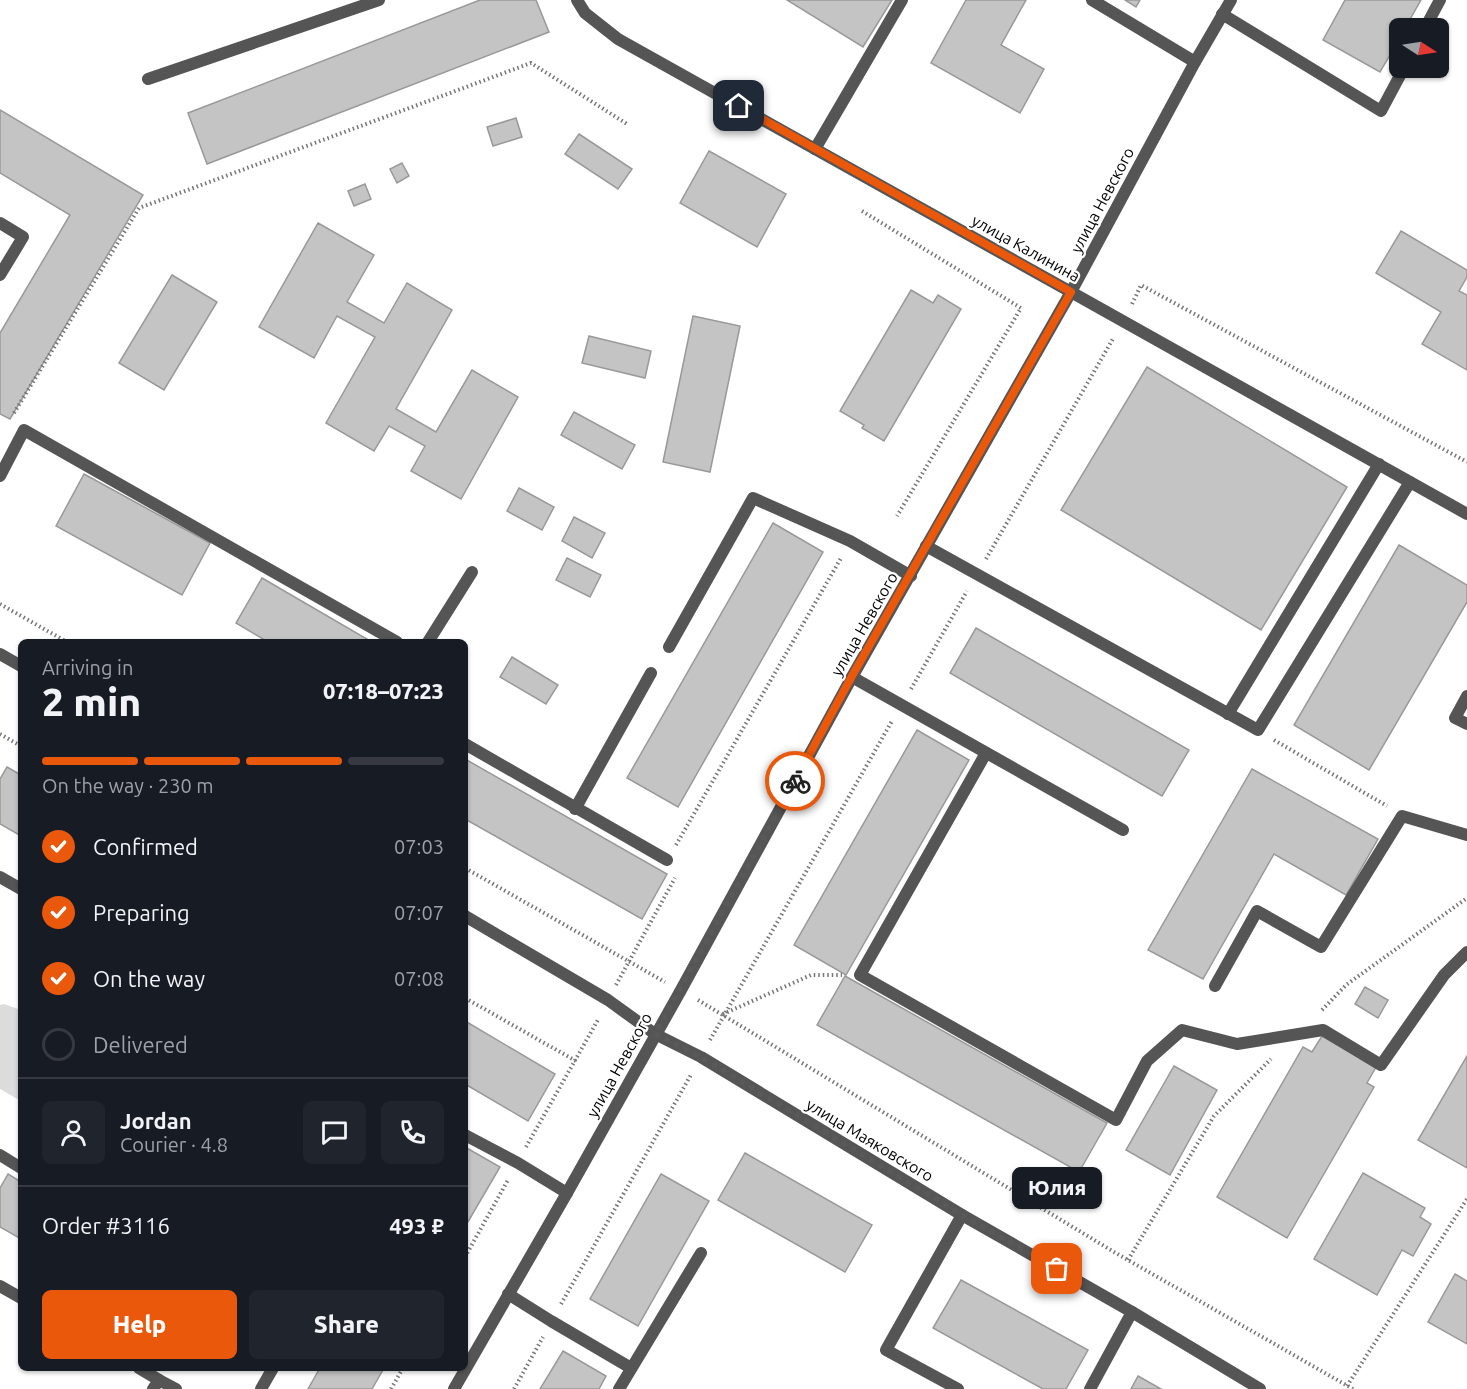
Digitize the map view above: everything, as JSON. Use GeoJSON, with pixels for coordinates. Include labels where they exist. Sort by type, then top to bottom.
{"type":"FeatureCollection","features":[{"type":"Feature","properties":{"kind":"street"},"geometry":{"type":"LineString","coordinates":[[148,79],[379,0]]}},
{"type":"Feature","properties":{"kind":"street","name":"улица Калинина"},"geometry":{"type":"LineString","coordinates":[[578,0],[585,13],[618,39],[1467,514]]}},
{"type":"Feature","properties":{"kind":"street"},"geometry":{"type":"LineString","coordinates":[[815,149],[902,0]]}},
{"type":"Feature","properties":{"kind":"street"},"geometry":{"type":"LineString","coordinates":[[1092,0],[1195,62]]}},
{"type":"Feature","properties":{"kind":"street","name":"улица Невского"},"geometry":{"type":"LineString","coordinates":[[468,1364],[681,990],[852,676],[1071,292],[1231,0]]}},
{"type":"Feature","properties":{"kind":"street"},"geometry":{"type":"LineString","coordinates":[[1430,18],[1440,0]]}},
{"type":"Feature","properties":{"kind":"street"},"geometry":{"type":"LineString","coordinates":[[1222,14],[1381,111],[1399,78]]}},
{"type":"Feature","properties":{"kind":"street"},"geometry":{"type":"LineString","coordinates":[[0,224],[23,237],[0,275]]}},
{"type":"Feature","properties":{"kind":"street"},"geometry":{"type":"LineString","coordinates":[[0,476],[24,430],[392,639]]}},
{"type":"Feature","properties":{"kind":"street"},"geometry":{"type":"LineString","coordinates":[[1228,714],[1379,464]]}},
{"type":"Feature","properties":{"kind":"street"},"geometry":{"type":"LineString","coordinates":[[926,546],[1258,730],[1410,482]]}},
{"type":"Feature","properties":{"kind":"street"},"geometry":{"type":"LineString","coordinates":[[669,646],[753,498],[850,541],[911,576]]}},
{"type":"Feature","properties":{"kind":"street"},"geometry":{"type":"LineString","coordinates":[[430,639],[472,572]]}},
{"type":"Feature","properties":{"kind":"street"},"geometry":{"type":"LineString","coordinates":[[0,654],[18,664]]}},
{"type":"Feature","properties":{"kind":"street"},"geometry":{"type":"LineString","coordinates":[[575,809],[651,673]]}},
{"type":"Feature","properties":{"kind":"street"},"geometry":{"type":"LineString","coordinates":[[852,676],[1123,831]]}},
{"type":"Feature","properties":{"kind":"street"},"geometry":{"type":"LineString","coordinates":[[1467,696],[1455,718],[1467,724]]}},
{"type":"Feature","properties":{"kind":"street"},"geometry":{"type":"LineString","coordinates":[[468,746],[575,809],[668,860]]}},
{"type":"Feature","properties":{"kind":"street"},"geometry":{"type":"LineString","coordinates":[[986,753],[860,975],[1116,1120],[1148,1061],[1182,1030],[1237,1044],[1323,1030],[1381,1065],[1444,975],[1467,952]]}},
{"type":"Feature","properties":{"kind":"street"},"geometry":{"type":"LineString","coordinates":[[1215,986],[1257,911],[1321,947],[1402,816],[1467,836]]}},
{"type":"Feature","properties":{"kind":"street"},"geometry":{"type":"LineString","coordinates":[[0,877],[18,887]]}},
{"type":"Feature","properties":{"kind":"street","name":"улица Маяковского"},"geometry":{"type":"LineString","coordinates":[[468,918],[608,1000],[655,1034],[701,1057],[962,1215],[1132,1312],[1260,1389]]}},
{"type":"Feature","properties":{"kind":"street"},"geometry":{"type":"LineString","coordinates":[[468,1137],[518,1162],[567,1193]]}},
{"type":"Feature","properties":{"kind":"street"},"geometry":{"type":"LineString","coordinates":[[0,1155],[18,1166]]}},
{"type":"Feature","properties":{"kind":"street"},"geometry":{"type":"LineString","coordinates":[[958,1389],[886,1350],[962,1215]]}},
{"type":"Feature","properties":{"kind":"street"},"geometry":{"type":"LineString","coordinates":[[619,1389],[701,1253]]}},
{"type":"Feature","properties":{"kind":"street"},"geometry":{"type":"LineString","coordinates":[[0,1286],[18,1296]]}},
{"type":"Feature","properties":{"kind":"street"},"geometry":{"type":"LineString","coordinates":[[508,1294],[551,1322],[631,1368]]}},
{"type":"Feature","properties":{"kind":"street"},"geometry":{"type":"LineString","coordinates":[[1090,1389],[1132,1312]]}},
{"type":"Feature","properties":{"kind":"street"},"geometry":{"type":"LineString","coordinates":[[142,1371],[156,1384],[176,1389]]}},
{"type":"Feature","properties":{"kind":"street"},"geometry":{"type":"LineString","coordinates":[[261,1389],[271,1371]]}},
{"type":"Feature","properties":{"kind":"street","name":"улица Невского"},"geometry":{"type":"LineString","coordinates":[[454,1389],[464,1371]]}},
{"type":"Feature","properties":{"kind":"path"},"geometry":{"type":"LineString","coordinates":[[12,417],[139,208],[531,63],[627,124]]}},
{"type":"Feature","properties":{"kind":"path"},"geometry":{"type":"LineString","coordinates":[[862,211],[1021,308],[897,516]]}},
{"type":"Feature","properties":{"kind":"path"},"geometry":{"type":"LineString","coordinates":[[468,1252],[576,1061],[628,961],[680,869],[668,860],[850,541]]}},
{"type":"Feature","properties":{"kind":"path"},"geometry":{"type":"LineString","coordinates":[[0,604],[63,639]]}},
{"type":"Feature","properties":{"kind":"path"},"geometry":{"type":"LineString","coordinates":[[1258,730],[1402,816]]}},
{"type":"Feature","properties":{"kind":"path"},"geometry":{"type":"LineString","coordinates":[[0,734],[18,744]]}},
{"type":"Feature","properties":{"kind":"path"},"geometry":{"type":"LineString","coordinates":[[468,870],[723,1014],[1128,1260],[1353,1389]]}},
{"type":"Feature","properties":{"kind":"path"},"geometry":{"type":"LineString","coordinates":[[1128,1260],[1214,1116],[1346,985],[1467,898]]}},
{"type":"Feature","properties":{"kind":"path"},"geometry":{"type":"LineString","coordinates":[[723,1014],[810,975],[860,975]]}},
{"type":"Feature","properties":{"kind":"path"},"geometry":{"type":"LineString","coordinates":[[468,1000],[576,1061]]}},
{"type":"Feature","properties":{"kind":"path"},"geometry":{"type":"LineString","coordinates":[[1347,1386],[1467,1199]]}},
{"type":"Feature","properties":{"kind":"path"},"geometry":{"type":"LineString","coordinates":[[392,1389],[401,1371]]}},
{"type":"Feature","properties":{"kind":"shaded area"},"geometry":{"type":"Polygon","coordinates":[[[4,1004],[18,1009],[18,1099],[0,1089],[0,1005],[4,1004]]]}},
{"type":"Feature","properties":{"kind":"building"},"geometry":{"type":"Polygon","coordinates":[[[480,0],[536,0],[549,32],[207,164],[188,113],[480,0]]]}},
{"type":"Feature","properties":{"kind":"building"},"geometry":{"type":"Polygon","coordinates":[[[787,0],[892,0],[863,47],[787,0]]]}},
{"type":"Feature","properties":{"kind":"building"},"geometry":{"type":"Polygon","coordinates":[[[966,0],[1026,0],[1001,45],[1044,69],[1020,113],[931,63],[966,0]]]}},
{"type":"Feature","properties":{"kind":"building"},"geometry":{"type":"Polygon","coordinates":[[[1125,0],[1140,0],[1136,7],[1125,0]]]}},
{"type":"Feature","properties":{"kind":"building"},"geometry":{"type":"Polygon","coordinates":[[[1345,0],[1421,0],[1411,18],[1389,18],[1389,57],[1380,72],[1323,40],[1345,0]]]}},
{"type":"Feature","properties":{"kind":"building"},"geometry":{"type":"Polygon","coordinates":[[[0,110],[143,195],[10,419],[0,414],[0,333],[70,215],[0,173],[0,110]]]}},
{"type":"Feature","properties":{"kind":"building"},"geometry":{"type":"Polygon","coordinates":[[[516,118],[522,137],[493,146],[487,127],[516,118]]]}},
{"type":"Feature","properties":{"kind":"building"},"geometry":{"type":"Polygon","coordinates":[[[579,134],[632,169],[618,189],[565,154],[579,134]]]}},
{"type":"Feature","properties":{"kind":"building"},"geometry":{"type":"Polygon","coordinates":[[[709,151],[786,194],[757,247],[680,203],[709,151]]]}},
{"type":"Feature","properties":{"kind":"building"},"geometry":{"type":"Polygon","coordinates":[[[402,163],[409,176],[397,183],[390,169],[402,163]]]}},
{"type":"Feature","properties":{"kind":"building"},"geometry":{"type":"Polygon","coordinates":[[[365,184],[371,199],[354,206],[348,191],[365,184]]]}},
{"type":"Feature","properties":{"kind":"building"},"geometry":{"type":"Polygon","coordinates":[[[318,223],[374,255],[347,302],[384,323],[407,283],[452,310],[396,409],[436,432],[472,370],[518,397],[461,499],[411,471],[425,446],[389,426],[374,451],[326,423],[375,337],[337,316],[314,358],[259,327],[318,223]]]}},
{"type":"Feature","properties":{"kind":"building"},"geometry":{"type":"Polygon","coordinates":[[[1401,231],[1467,270],[1467,277],[1459,291],[1467,295],[1467,370],[1422,344],[1441,312],[1376,273],[1401,231]]]}},
{"type":"Feature","properties":{"kind":"building"},"geometry":{"type":"Polygon","coordinates":[[[172,275],[217,302],[164,390],[119,363],[172,275]]]}},
{"type":"Feature","properties":{"kind":"building"},"geometry":{"type":"Polygon","coordinates":[[[911,290],[933,303],[938,295],[961,309],[884,441],[862,428],[864,425],[840,411],[911,290]]]}},
{"type":"Feature","properties":{"kind":"building"},"geometry":{"type":"Polygon","coordinates":[[[693,316],[740,326],[710,472],[663,462],[693,316]]]}},
{"type":"Feature","properties":{"kind":"building"},"geometry":{"type":"Polygon","coordinates":[[[589,336],[651,351],[645,378],[582,363],[589,336]]]}},
{"type":"Feature","properties":{"kind":"building"},"geometry":{"type":"Polygon","coordinates":[[[1147,367],[1347,487],[1261,630],[1061,510],[1147,367]]]}},
{"type":"Feature","properties":{"kind":"building"},"geometry":{"type":"Polygon","coordinates":[[[574,412],[635,445],[622,469],[561,435],[574,412]]]}},
{"type":"Feature","properties":{"kind":"building"},"geometry":{"type":"Polygon","coordinates":[[[84,474],[210,543],[182,595],[56,526],[84,474]]]}},
{"type":"Feature","properties":{"kind":"building"},"geometry":{"type":"Polygon","coordinates":[[[519,488],[554,507],[542,530],[507,511],[519,488]]]}},
{"type":"Feature","properties":{"kind":"building"},"geometry":{"type":"Polygon","coordinates":[[[574,517],[605,533],[592,558],[562,541],[574,517]]]}},
{"type":"Feature","properties":{"kind":"building"},"geometry":{"type":"Polygon","coordinates":[[[773,523],[823,552],[678,807],[627,778],[773,523]]]}},
{"type":"Feature","properties":{"kind":"building"},"geometry":{"type":"Polygon","coordinates":[[[1399,545],[1467,585],[1467,602],[1369,770],[1294,725],[1399,545]]]}},
{"type":"Feature","properties":{"kind":"building"},"geometry":{"type":"Polygon","coordinates":[[[567,558],[601,575],[590,597],[556,580],[567,558]]]}},
{"type":"Feature","properties":{"kind":"building"},"geometry":{"type":"Polygon","coordinates":[[[262,578],[367,639],[263,639],[236,623],[262,578]]]}},
{"type":"Feature","properties":{"kind":"building"},"geometry":{"type":"Polygon","coordinates":[[[976,628],[1189,750],[1162,796],[950,673],[976,628]]]}},
{"type":"Feature","properties":{"kind":"building"},"geometry":{"type":"Polygon","coordinates":[[[512,657],[558,685],[546,704],[500,677],[512,657]]]}},
{"type":"Feature","properties":{"kind":"building"},"geometry":{"type":"Polygon","coordinates":[[[917,730],[969,760],[846,975],[794,945],[917,730]]]}},
{"type":"Feature","properties":{"kind":"building"},"geometry":{"type":"Polygon","coordinates":[[[468,761],[667,874],[642,919],[468,821],[468,761]]]}},
{"type":"Feature","properties":{"kind":"building"},"geometry":{"type":"Polygon","coordinates":[[[7,767],[18,773],[18,834],[0,824],[0,779],[7,767]]]}},
{"type":"Feature","properties":{"kind":"building"},"geometry":{"type":"Polygon","coordinates":[[[1252,769],[1378,839],[1346,895],[1274,854],[1203,979],[1148,950],[1252,769]]]}},
{"type":"Feature","properties":{"kind":"building"},"geometry":{"type":"Polygon","coordinates":[[[845,976],[1107,1123],[1079,1172],[817,1025],[845,976]]]}},
{"type":"Feature","properties":{"kind":"building"},"geometry":{"type":"Polygon","coordinates":[[[1365,987],[1388,1000],[1378,1018],[1355,1004],[1365,987]]]}},
{"type":"Feature","properties":{"kind":"building"},"geometry":{"type":"Polygon","coordinates":[[[468,1023],[555,1074],[528,1121],[468,1086],[468,1023]]]}},
{"type":"Feature","properties":{"kind":"building"},"geometry":{"type":"Polygon","coordinates":[[[1322,1036],[1376,1067],[1367,1083],[1374,1087],[1287,1238],[1217,1197],[1303,1047],[1312,1052],[1322,1036]]]}},
{"type":"Feature","properties":{"kind":"building"},"geometry":{"type":"Polygon","coordinates":[[[1467,1056],[1467,1168],[1418,1140],[1467,1056]]]}},
{"type":"Feature","properties":{"kind":"building"},"geometry":{"type":"Polygon","coordinates":[[[1174,1066],[1217,1090],[1170,1175],[1126,1150],[1174,1066]]]}},
{"type":"Feature","properties":{"kind":"building"},"geometry":{"type":"Polygon","coordinates":[[[468,1149],[500,1167],[468,1222],[468,1149]]]}},
{"type":"Feature","properties":{"kind":"building"},"geometry":{"type":"Polygon","coordinates":[[[745,1153],[872,1225],[845,1272],[718,1200],[745,1153]]]}},
{"type":"Feature","properties":{"kind":"building"},"geometry":{"type":"Polygon","coordinates":[[[1363,1173],[1425,1208],[1420,1217],[1431,1224],[1413,1256],[1402,1250],[1377,1295],[1314,1259],[1363,1173]]]}},
{"type":"Feature","properties":{"kind":"building"},"geometry":{"type":"Polygon","coordinates":[[[8,1174],[18,1180],[18,1237],[0,1227],[0,1188],[8,1174]]]}},
{"type":"Feature","properties":{"kind":"building"},"geometry":{"type":"Polygon","coordinates":[[[661,1174],[709,1201],[638,1326],[590,1299],[661,1174]]]}},
{"type":"Feature","properties":{"kind":"building"},"geometry":{"type":"Polygon","coordinates":[[[1455,1274],[1467,1281],[1467,1344],[1428,1322],[1455,1274]]]}},
{"type":"Feature","properties":{"kind":"building"},"geometry":{"type":"Polygon","coordinates":[[[961,1280],[1088,1350],[1066,1389],[1043,1389],[933,1328],[961,1280]]]}},
{"type":"Feature","properties":{"kind":"building"},"geometry":{"type":"Polygon","coordinates":[[[563,1351],[606,1376],[599,1389],[540,1389],[563,1351]]]}},
{"type":"Feature","properties":{"kind":"building"},"geometry":{"type":"Polygon","coordinates":[[[318,1371],[382,1371],[372,1389],[308,1389],[318,1371]]]}},
{"type":"Feature","properties":{"kind":"building"},"geometry":{"type":"Polygon","coordinates":[[[1138,1376],[1161,1389],[1131,1389],[1138,1376]]]}},
{"type":"Feature","properties":{"kind":"way so far"},"geometry":{"type":"LineString","coordinates":[[795,781],[655,1034],[701,1057],[962,1215],[1057,1269]]}},
{"type":"Feature","properties":{"kind":"place","name":"Юлия"},"geometry":{"type":"Point","coordinates":[1057,1269]}},
{"type":"Feature","properties":{"kind":"route"},"geometry":{"type":"LineString","coordinates":[[739,106],[1071,292],[852,676],[795,781]]}}]}
